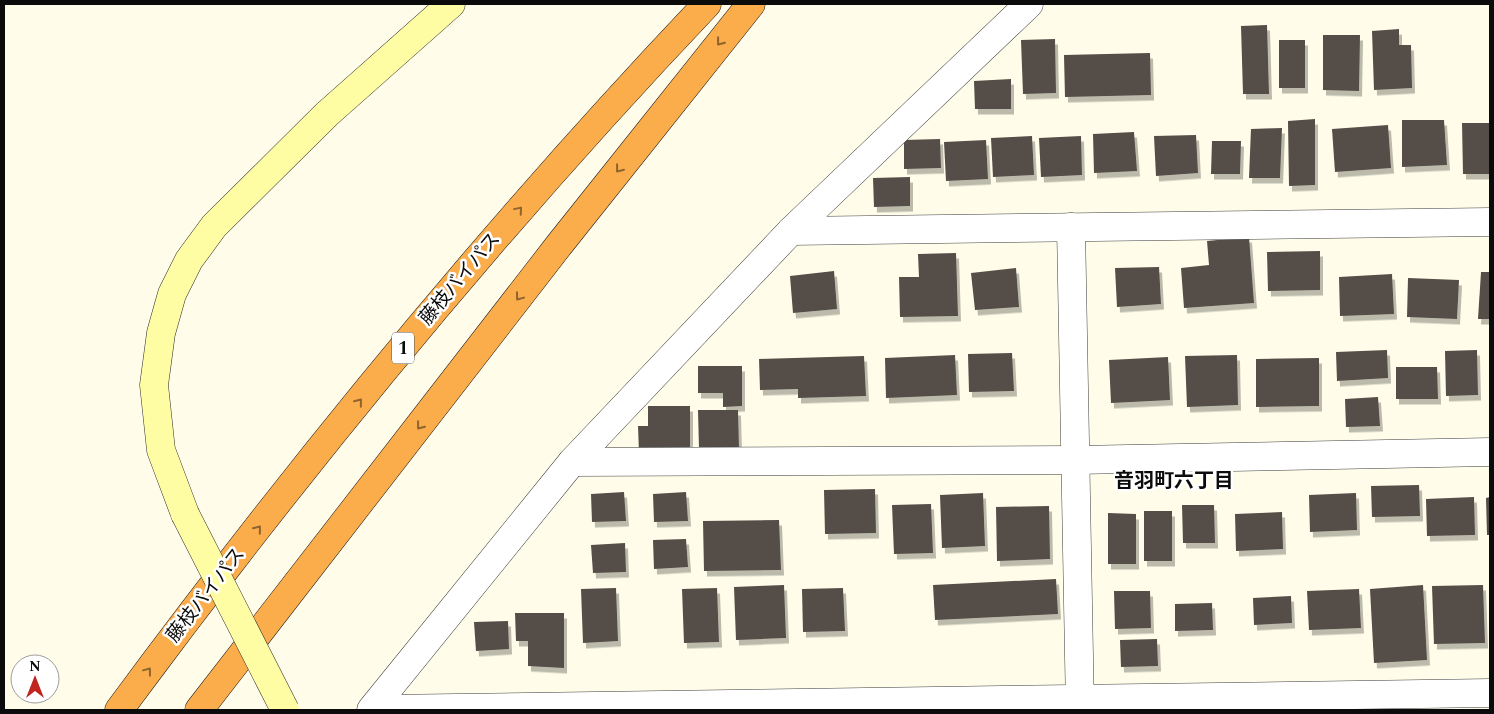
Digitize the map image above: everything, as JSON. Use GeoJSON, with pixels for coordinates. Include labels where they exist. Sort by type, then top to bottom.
{"type":"FeatureCollection","features":[{"type":"Feature","properties":{"kind":"highway","name":"藤枝バイパス"},"geometry":{"type":"LineString","coordinates":[[119,710],[203,597],[433,311],[525,202],[707,4]]}},
{"type":"Feature","properties":{"kind":"highway"},"geometry":{"type":"LineString","coordinates":[[199,710],[484,345],[558,245],[751,4]]}},
{"type":"Feature","properties":{"kind":"street"},"geometry":{"type":"LineString","coordinates":[[285,710],[185,514],[161,450],[154,385],[161,334],[172,294],[189,260],[214,226],[327,114],[451,4]]}},
{"type":"Feature","properties":{"kind":"street"},"geometry":{"type":"LineString","coordinates":[[381,706],[572,462],[791,231],[1028,4]]}},
{"type":"Feature","properties":{"kind":"street"},"geometry":{"type":"LineString","coordinates":[[791,231],[1490,222]]}},
{"type":"Feature","properties":{"kind":"street"},"geometry":{"type":"LineString","coordinates":[[1071,227],[1080,705]]}},
{"type":"Feature","properties":{"kind":"street"},"geometry":{"type":"LineString","coordinates":[[572,462],[1075,460],[1490,452]]}},
{"type":"Feature","properties":{"kind":"street"},"geometry":{"type":"LineString","coordinates":[[381,706],[1080,705],[1490,693]]}},
{"type":"Feature","properties":{"kind":"building"},"geometry":{"type":"Polygon","coordinates":[[[1267,25],[1269,94],[1243,94],[1241,26],[1267,25]]]}},
{"type":"Feature","properties":{"kind":"building"},"geometry":{"type":"Polygon","coordinates":[[[1399,29],[1399,45],[1411,45],[1412,88],[1374,90],[1372,31],[1399,29]]]}},
{"type":"Feature","properties":{"kind":"building"},"geometry":{"type":"Polygon","coordinates":[[[1323,35],[1360,35],[1359,91],[1323,90],[1323,35]]]}},
{"type":"Feature","properties":{"kind":"building"},"geometry":{"type":"Polygon","coordinates":[[[1055,39],[1056,93],[1023,94],[1021,40],[1055,39]]]}},
{"type":"Feature","properties":{"kind":"building"},"geometry":{"type":"Polygon","coordinates":[[[1279,40],[1305,40],[1305,88],[1279,88],[1279,40]]]}},
{"type":"Feature","properties":{"kind":"building"},"geometry":{"type":"Polygon","coordinates":[[[1150,53],[1151,95],[1065,97],[1064,55],[1150,53]]]}},
{"type":"Feature","properties":{"kind":"building"},"geometry":{"type":"Polygon","coordinates":[[[1011,79],[1011,109],[975,109],[974,81],[1011,79]]]}},
{"type":"Feature","properties":{"kind":"building"},"geometry":{"type":"Polygon","coordinates":[[[1315,119],[1315,185],[1289,186],[1288,121],[1315,119]]]}},
{"type":"Feature","properties":{"kind":"building"},"geometry":{"type":"Polygon","coordinates":[[[1402,120],[1444,120],[1447,165],[1402,167],[1402,120]]]}},
{"type":"Feature","properties":{"kind":"building"},"geometry":{"type":"Polygon","coordinates":[[[1462,123],[1490,123],[1490,174],[1463,174],[1462,123]]]}},
{"type":"Feature","properties":{"kind":"building"},"geometry":{"type":"Polygon","coordinates":[[[1388,125],[1391,168],[1335,172],[1332,129],[1388,125]]]}},
{"type":"Feature","properties":{"kind":"building"},"geometry":{"type":"Polygon","coordinates":[[[1282,128],[1280,178],[1249,178],[1251,129],[1282,128]]]}},
{"type":"Feature","properties":{"kind":"building"},"geometry":{"type":"Polygon","coordinates":[[[1134,132],[1137,171],[1094,173],[1093,134],[1134,132]]]}},
{"type":"Feature","properties":{"kind":"building"},"geometry":{"type":"Polygon","coordinates":[[[1196,135],[1198,173],[1156,176],[1154,136],[1196,135]]]}},
{"type":"Feature","properties":{"kind":"building"},"geometry":{"type":"Polygon","coordinates":[[[1032,136],[1034,175],[993,177],[991,138],[1032,136]]]}},
{"type":"Feature","properties":{"kind":"building"},"geometry":{"type":"Polygon","coordinates":[[[1081,136],[1082,175],[1041,177],[1039,138],[1081,136]]]}},
{"type":"Feature","properties":{"kind":"building"},"geometry":{"type":"Polygon","coordinates":[[[940,139],[941,168],[904,169],[904,140],[940,139]]]}},
{"type":"Feature","properties":{"kind":"building"},"geometry":{"type":"Polygon","coordinates":[[[986,140],[988,179],[946,181],[944,142],[986,140]]]}},
{"type":"Feature","properties":{"kind":"building"},"geometry":{"type":"Polygon","coordinates":[[[1212,141],[1241,141],[1240,174],[1211,174],[1212,141]]]}},
{"type":"Feature","properties":{"kind":"building"},"geometry":{"type":"Polygon","coordinates":[[[910,177],[910,206],[874,207],[873,178],[910,177]]]}},
{"type":"Feature","properties":{"kind":"building"},"geometry":{"type":"Polygon","coordinates":[[[1249,237],[1254,303],[1184,308],[1181,268],[1209,265],[1207,241],[1249,237]]]}},
{"type":"Feature","properties":{"kind":"building"},"geometry":{"type":"Polygon","coordinates":[[[1320,251],[1320,290],[1268,291],[1267,252],[1320,251]]]}},
{"type":"Feature","properties":{"kind":"building"},"geometry":{"type":"Polygon","coordinates":[[[956,253],[958,316],[900,317],[899,277],[919,277],[918,254],[956,253]]]}},
{"type":"Feature","properties":{"kind":"building"},"geometry":{"type":"Polygon","coordinates":[[[1159,267],[1161,304],[1117,307],[1115,268],[1159,267]]]}},
{"type":"Feature","properties":{"kind":"building"},"geometry":{"type":"Polygon","coordinates":[[[1016,268],[1019,307],[975,310],[971,273],[1016,268]]]}},
{"type":"Feature","properties":{"kind":"building"},"geometry":{"type":"Polygon","coordinates":[[[834,271],[837,309],[793,313],[790,276],[834,271]]]}},
{"type":"Feature","properties":{"kind":"building"},"geometry":{"type":"Polygon","coordinates":[[[1481,272],[1490,272],[1490,319],[1478,319],[1481,272]]]}},
{"type":"Feature","properties":{"kind":"building"},"geometry":{"type":"Polygon","coordinates":[[[1392,274],[1394,314],[1340,316],[1339,277],[1392,274]]]}},
{"type":"Feature","properties":{"kind":"building"},"geometry":{"type":"Polygon","coordinates":[[[1408,278],[1459,280],[1457,319],[1407,317],[1408,278]]]}},
{"type":"Feature","properties":{"kind":"building"},"geometry":{"type":"Polygon","coordinates":[[[1387,350],[1388,378],[1337,381],[1336,352],[1387,350]]]}},
{"type":"Feature","properties":{"kind":"building"},"geometry":{"type":"Polygon","coordinates":[[[1477,350],[1478,395],[1446,396],[1445,351],[1477,350]]]}},
{"type":"Feature","properties":{"kind":"building"},"geometry":{"type":"Polygon","coordinates":[[[1012,353],[1014,391],[969,392],[968,354],[1012,353]]]}},
{"type":"Feature","properties":{"kind":"building"},"geometry":{"type":"Polygon","coordinates":[[[955,355],[957,395],[886,398],[885,358],[955,355]]]}},
{"type":"Feature","properties":{"kind":"building"},"geometry":{"type":"Polygon","coordinates":[[[1237,355],[1238,405],[1187,407],[1185,356],[1237,355]]]}},
{"type":"Feature","properties":{"kind":"building"},"geometry":{"type":"Polygon","coordinates":[[[864,356],[866,396],[798,398],[798,389],[760,390],[759,359],[864,356]]]}},
{"type":"Feature","properties":{"kind":"building"},"geometry":{"type":"Polygon","coordinates":[[[1168,357],[1170,400],[1111,403],[1109,360],[1168,357]]]}},
{"type":"Feature","properties":{"kind":"building"},"geometry":{"type":"Polygon","coordinates":[[[1319,358],[1319,406],[1256,407],[1256,359],[1319,358]]]}},
{"type":"Feature","properties":{"kind":"building"},"geometry":{"type":"Polygon","coordinates":[[[698,366],[742,366],[742,406],[723,407],[723,393],[698,393],[698,366]]]}},
{"type":"Feature","properties":{"kind":"building"},"geometry":{"type":"Polygon","coordinates":[[[1396,367],[1437,367],[1438,399],[1396,399],[1396,367]]]}},
{"type":"Feature","properties":{"kind":"building"},"geometry":{"type":"Polygon","coordinates":[[[1378,397],[1380,426],[1346,427],[1345,399],[1378,397]]]}},
{"type":"Feature","properties":{"kind":"building"},"geometry":{"type":"Polygon","coordinates":[[[648,406],[690,406],[690,452],[639,453],[638,426],[648,426],[648,406]]]}},
{"type":"Feature","properties":{"kind":"building"},"geometry":{"type":"Polygon","coordinates":[[[698,410],[738,410],[739,449],[699,449],[698,410]]]}},
{"type":"Feature","properties":{"kind":"building"},"geometry":{"type":"Polygon","coordinates":[[[1419,485],[1420,516],[1372,517],[1371,486],[1419,485]]]}},
{"type":"Feature","properties":{"kind":"building"},"geometry":{"type":"Polygon","coordinates":[[[875,489],[876,533],[825,534],[824,490],[875,489]]]}},
{"type":"Feature","properties":{"kind":"building"},"geometry":{"type":"Polygon","coordinates":[[[624,492],[626,521],[592,522],[591,494],[624,492]]]}},
{"type":"Feature","properties":{"kind":"building"},"geometry":{"type":"Polygon","coordinates":[[[686,492],[688,521],[654,522],[653,494],[686,492]]]}},
{"type":"Feature","properties":{"kind":"building"},"geometry":{"type":"Polygon","coordinates":[[[983,493],[985,546],[942,548],[940,495],[983,493]]]}},
{"type":"Feature","properties":{"kind":"building"},"geometry":{"type":"Polygon","coordinates":[[[1356,493],[1357,530],[1310,532],[1309,495],[1356,493]]]}},
{"type":"Feature","properties":{"kind":"building"},"geometry":{"type":"Polygon","coordinates":[[[1474,497],[1475,535],[1427,536],[1426,499],[1474,497]]]}},
{"type":"Feature","properties":{"kind":"building"},"geometry":{"type":"Polygon","coordinates":[[[1490,497],[1490,535],[1487,535],[1486,498],[1490,497]]]}},
{"type":"Feature","properties":{"kind":"building"},"geometry":{"type":"Polygon","coordinates":[[[931,504],[933,553],[894,554],[892,505],[931,504]]]}},
{"type":"Feature","properties":{"kind":"building"},"geometry":{"type":"Polygon","coordinates":[[[1182,505],[1214,505],[1215,543],[1183,543],[1182,505]]]}},
{"type":"Feature","properties":{"kind":"building"},"geometry":{"type":"Polygon","coordinates":[[[1049,506],[1050,559],[997,561],[996,507],[1049,506]]]}},
{"type":"Feature","properties":{"kind":"building"},"geometry":{"type":"Polygon","coordinates":[[[1144,511],[1172,511],[1172,561],[1144,561],[1144,511]]]}},
{"type":"Feature","properties":{"kind":"building"},"geometry":{"type":"Polygon","coordinates":[[[1282,512],[1283,549],[1236,551],[1235,514],[1282,512]]]}},
{"type":"Feature","properties":{"kind":"building"},"geometry":{"type":"Polygon","coordinates":[[[1108,513],[1136,514],[1136,564],[1108,564],[1108,513]]]}},
{"type":"Feature","properties":{"kind":"building"},"geometry":{"type":"Polygon","coordinates":[[[779,520],[781,570],[704,571],[703,521],[779,520]]]}},
{"type":"Feature","properties":{"kind":"building"},"geometry":{"type":"Polygon","coordinates":[[[686,539],[688,567],[654,569],[653,540],[686,539]]]}},
{"type":"Feature","properties":{"kind":"building"},"geometry":{"type":"Polygon","coordinates":[[[625,543],[626,572],[593,573],[591,545],[625,543]]]}},
{"type":"Feature","properties":{"kind":"building"},"geometry":{"type":"Polygon","coordinates":[[[1056,579],[1058,614],[935,620],[933,585],[1056,579]]]}},
{"type":"Feature","properties":{"kind":"building"},"geometry":{"type":"Polygon","coordinates":[[[784,585],[786,638],[736,640],[734,587],[784,585]]]}},
{"type":"Feature","properties":{"kind":"building"},"geometry":{"type":"Polygon","coordinates":[[[1423,585],[1427,660],[1374,663],[1370,589],[1423,585]]]}},
{"type":"Feature","properties":{"kind":"building"},"geometry":{"type":"Polygon","coordinates":[[[1483,585],[1485,643],[1434,644],[1432,586],[1483,585]]]}},
{"type":"Feature","properties":{"kind":"building"},"geometry":{"type":"Polygon","coordinates":[[[616,588],[618,641],[583,643],[581,589],[616,588]]]}},
{"type":"Feature","properties":{"kind":"building"},"geometry":{"type":"Polygon","coordinates":[[[717,588],[719,642],[684,643],[682,589],[717,588]]]}},
{"type":"Feature","properties":{"kind":"building"},"geometry":{"type":"Polygon","coordinates":[[[843,588],[845,631],[803,632],[802,589],[843,588]]]}},
{"type":"Feature","properties":{"kind":"building"},"geometry":{"type":"Polygon","coordinates":[[[1359,589],[1361,628],[1309,630],[1307,591],[1359,589]]]}},
{"type":"Feature","properties":{"kind":"building"},"geometry":{"type":"Polygon","coordinates":[[[1114,591],[1150,591],[1151,628],[1115,629],[1114,591]]]}},
{"type":"Feature","properties":{"kind":"building"},"geometry":{"type":"Polygon","coordinates":[[[1291,596],[1292,623],[1254,625],[1253,598],[1291,596]]]}},
{"type":"Feature","properties":{"kind":"building"},"geometry":{"type":"Polygon","coordinates":[[[1212,603],[1213,630],[1175,631],[1175,604],[1212,603]]]}},
{"type":"Feature","properties":{"kind":"building"},"geometry":{"type":"Polygon","coordinates":[[[515,613],[564,613],[564,668],[528,666],[528,641],[516,641],[515,613]]]}},
{"type":"Feature","properties":{"kind":"building"},"geometry":{"type":"Polygon","coordinates":[[[508,621],[509,649],[476,651],[474,622],[508,621]]]}},
{"type":"Feature","properties":{"kind":"building"},"geometry":{"type":"Polygon","coordinates":[[[1157,639],[1158,666],[1121,667],[1120,640],[1157,639]]]}},
{"type":"Feature","properties":{"kind":"district","name":"音羽町六丁目"},"geometry":{"type":"Point","coordinates":[1174,481]}}]}
